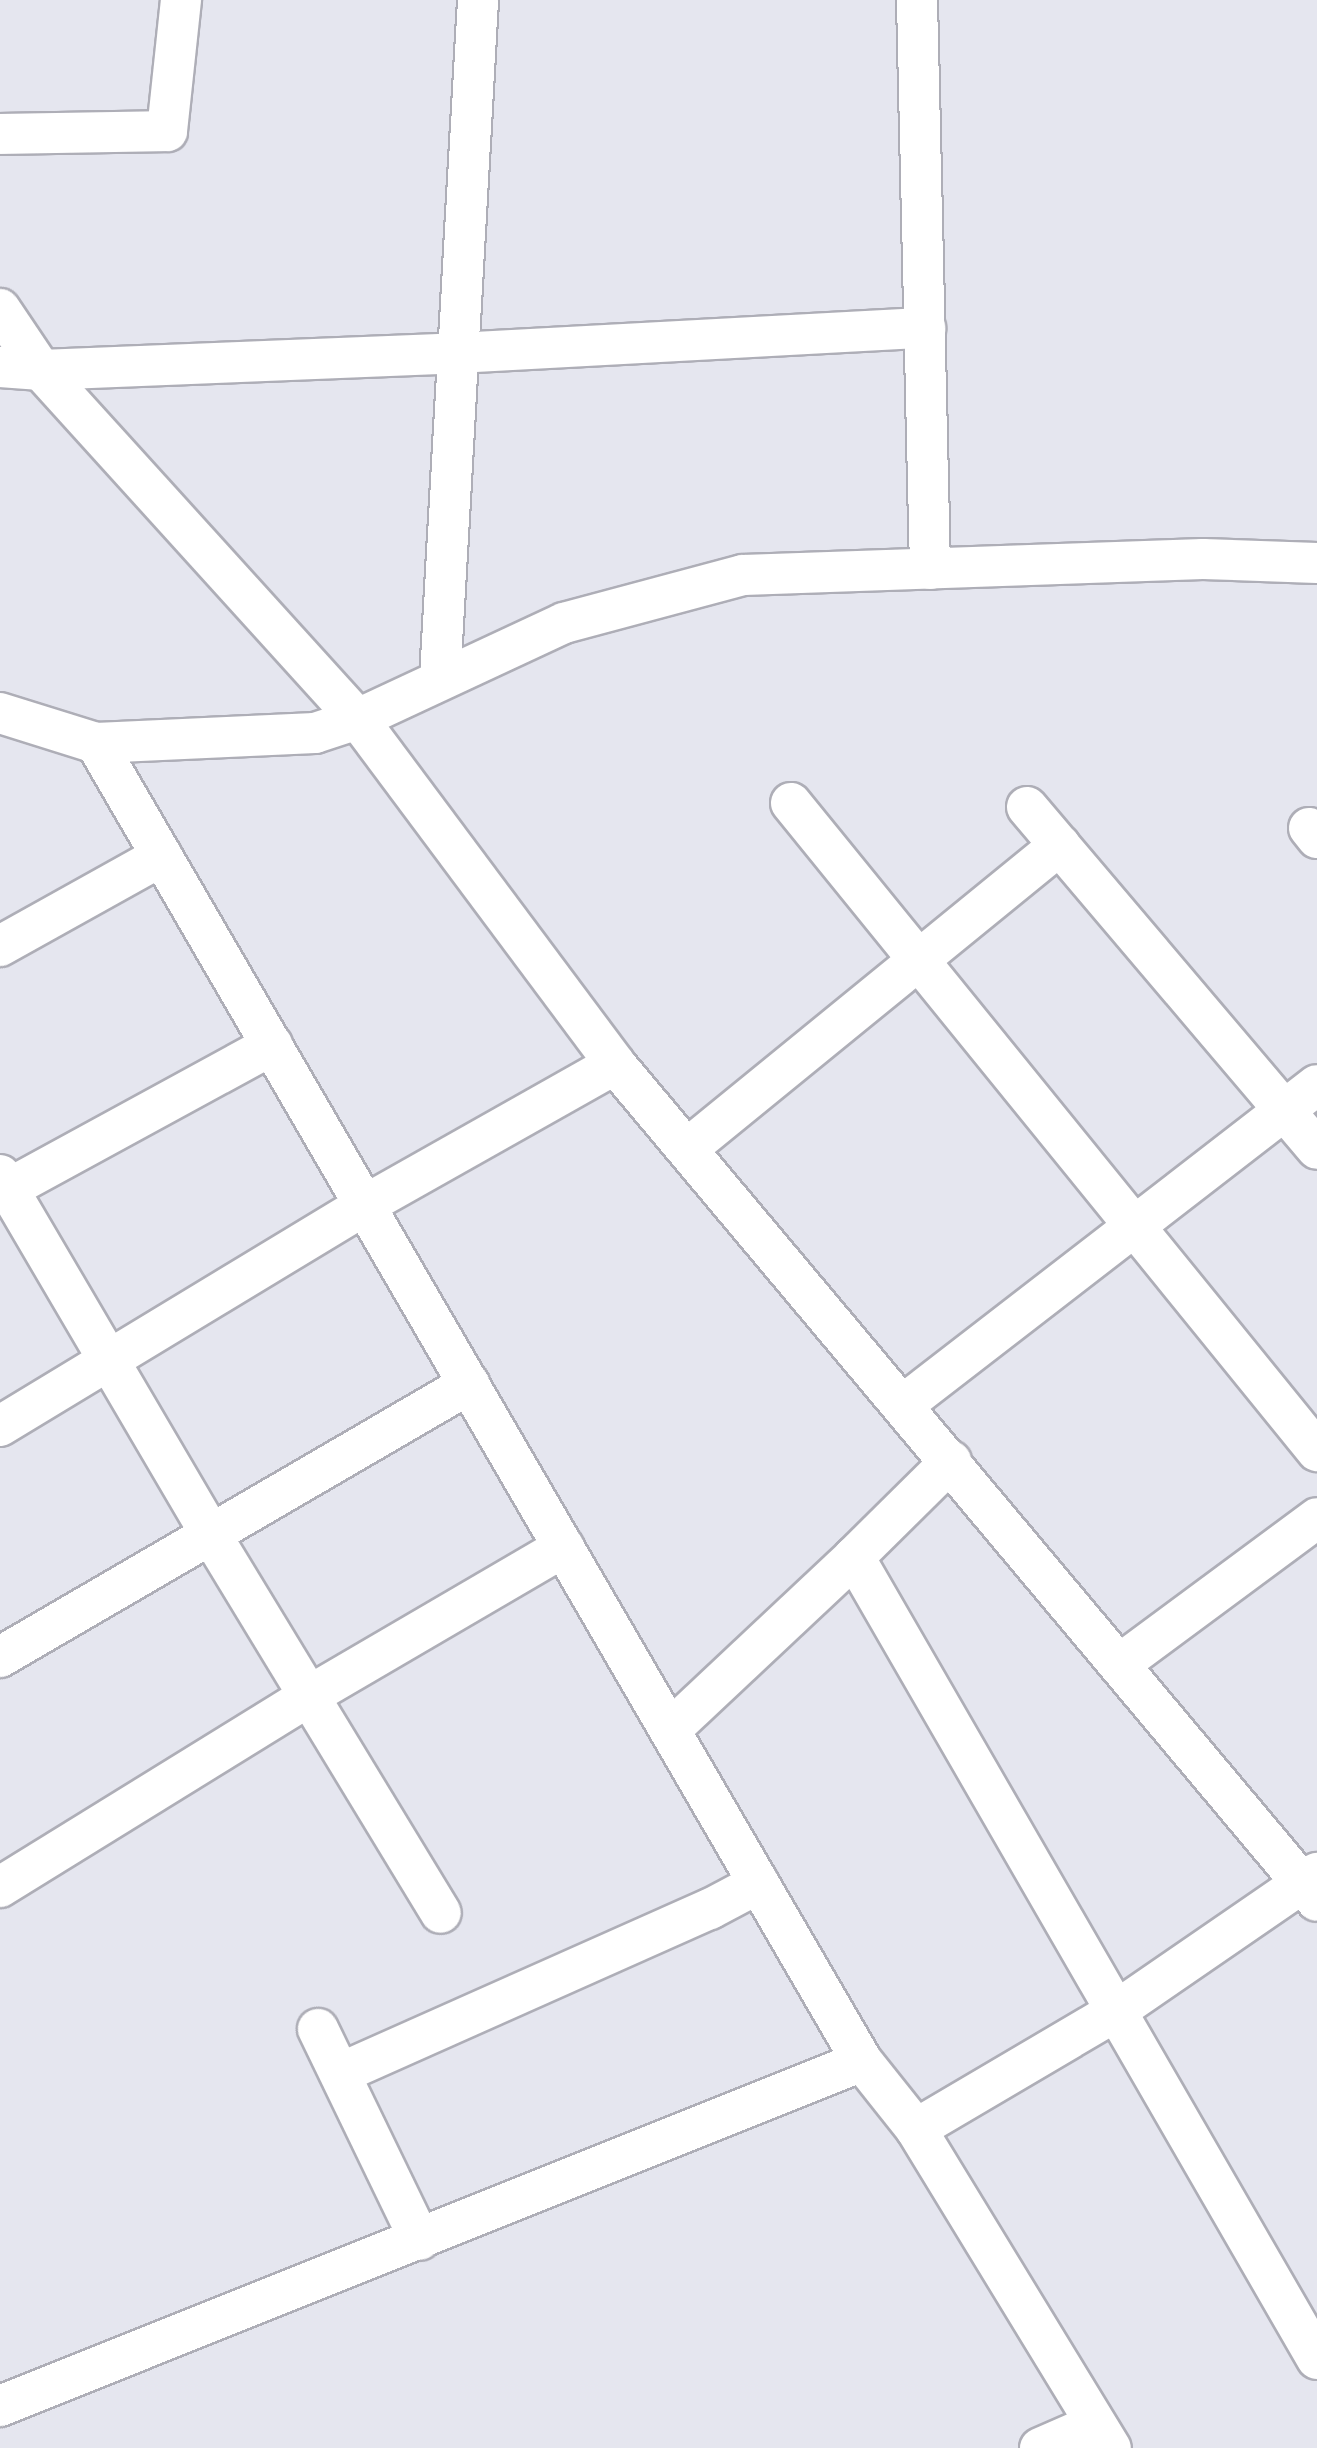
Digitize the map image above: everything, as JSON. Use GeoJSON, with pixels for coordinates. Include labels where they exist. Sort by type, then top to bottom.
{"type":"FeatureCollection","features":[{"type":"Feature","properties":{"kind":"street"},"geometry":{"type":"LineString","coordinates":[[0,134],[167,131],[181,0]]}},
{"type":"Feature","properties":{"kind":"street"},"geometry":{"type":"LineString","coordinates":[[440,678],[478,0]]}},
{"type":"Feature","properties":{"kind":"street"},"geometry":{"type":"LineString","coordinates":[[917,0],[930,569]]}},
{"type":"Feature","properties":{"kind":"street"},"geometry":{"type":"LineString","coordinates":[[0,309],[41,370],[358,719],[615,1064],[1120,1664],[1312,1885],[1116,2011],[916,2129]]}},
{"type":"Feature","properties":{"kind":"street"},"geometry":{"type":"LineString","coordinates":[[0,367],[41,370],[458,353],[925,328]]}},
{"type":"Feature","properties":{"kind":"street"},"geometry":{"type":"LineString","coordinates":[[0,713],[96,743],[315,733],[358,719],[440,678],[564,623],[743,575],[1203,559],[1317,563]]}},
{"type":"Feature","properties":{"kind":"street"},"geometry":{"type":"LineString","coordinates":[[96,743],[862,2061],[916,2129],[1103,2436],[1040,2448]]}},
{"type":"Feature","properties":{"kind":"street"},"geometry":{"type":"LineString","coordinates":[[791,803],[1317,1451]]}},
{"type":"Feature","properties":{"kind":"street"},"geometry":{"type":"LineString","coordinates":[[1027,807],[1317,1149]]}},
{"type":"Feature","properties":{"kind":"street"},"geometry":{"type":"LineString","coordinates":[[687,1149],[1060,845]]}},
{"type":"Feature","properties":{"kind":"street"},"geometry":{"type":"LineString","coordinates":[[0,946],[162,856]]}},
{"type":"Feature","properties":{"kind":"street"},"geometry":{"type":"LineString","coordinates":[[272,1045],[4,1182],[211,1535],[441,1913]]}},
{"type":"Feature","properties":{"kind":"street"},"geometry":{"type":"LineString","coordinates":[[0,1426],[365,1205],[615,1064]]}},
{"type":"Feature","properties":{"kind":"street"},"geometry":{"type":"LineString","coordinates":[[903,1405],[1317,1085]]}},
{"type":"Feature","properties":{"kind":"street"},"geometry":{"type":"LineString","coordinates":[[0,1657],[469,1384]]}},
{"type":"Feature","properties":{"kind":"street"},"geometry":{"type":"LineString","coordinates":[[670,1730],[951,1461]]}},
{"type":"Feature","properties":{"kind":"street"},"geometry":{"type":"LineString","coordinates":[[1120,1664],[1317,1518]]}},
{"type":"Feature","properties":{"kind":"street"},"geometry":{"type":"LineString","coordinates":[[0,1887],[309,1696],[564,1547]]}},
{"type":"Feature","properties":{"kind":"street"},"geometry":{"type":"LineString","coordinates":[[854,1557],[1317,2359]]}},
{"type":"Feature","properties":{"kind":"street"},"geometry":{"type":"LineString","coordinates":[[341,2073],[710,1909],[759,1883]]}},
{"type":"Feature","properties":{"kind":"street"},"geometry":{"type":"LineString","coordinates":[[318,2029],[420,2240]]}},
{"type":"Feature","properties":{"kind":"street"},"geometry":{"type":"LineString","coordinates":[[0,2406],[862,2061]]}}]}
